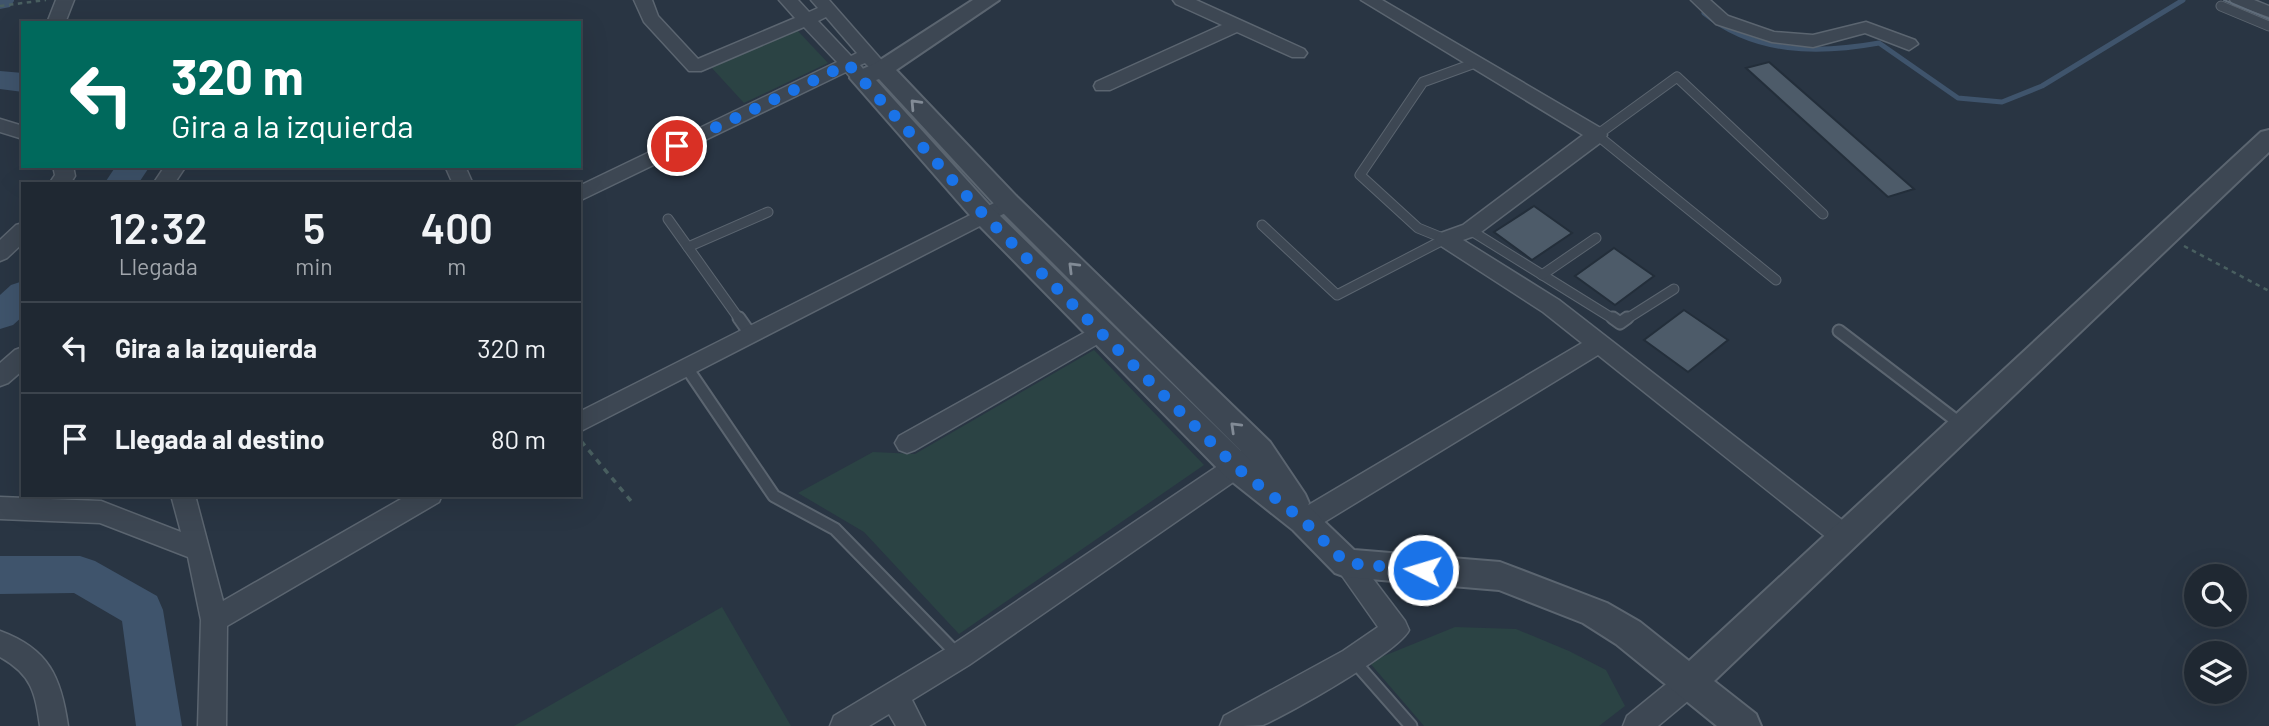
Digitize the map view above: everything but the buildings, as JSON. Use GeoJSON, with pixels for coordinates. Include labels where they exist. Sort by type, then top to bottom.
{"type":"FeatureCollection","features":[{"type":"Feature","properties":{"kind":"street"},"geometry":{"type":"LineString","coordinates":[[57,21],[65,0]]}},
{"type":"Feature","properties":{"kind":"street"},"geometry":{"type":"LineString","coordinates":[[643,0],[650,18],[695,67],[806,20],[825,5],[865,66],[984,215],[1236,467],[1304,521],[1346,563],[1396,631],[1353,660],[1234,726]]}},
{"type":"Feature","properties":{"kind":"street"},"geometry":{"type":"LineString","coordinates":[[788,0],[806,20],[865,66],[1261,451],[1304,521]]}},
{"type":"Feature","properties":{"kind":"street"},"geometry":{"type":"LineString","coordinates":[[581,193],[865,66],[988,0]]}},
{"type":"Feature","properties":{"kind":"street"},"geometry":{"type":"LineString","coordinates":[[1183,0],[1298,53]]}},
{"type":"Feature","properties":{"kind":"street"},"geometry":{"type":"LineString","coordinates":[[1370,0],[1597,135],[1470,230],[1445,239]]}},
{"type":"Feature","properties":{"kind":"street"},"geometry":{"type":"LineString","coordinates":[[1700,0],[1722,20],[1772,37],[1813,41],[1866,27],[1909,44]]}},
{"type":"Feature","properties":{"kind":"street"},"geometry":{"type":"LineString","coordinates":[[2239,0],[2269,12]]}},
{"type":"Feature","properties":{"kind":"street"},"geometry":{"type":"LineString","coordinates":[[1103,86],[1237,25]]}},
{"type":"Feature","properties":{"kind":"street"},"geometry":{"type":"LineString","coordinates":[[0,125],[21,132]]}},
{"type":"Feature","properties":{"kind":"street"},"geometry":{"type":"LineString","coordinates":[[1637,726],[1691,681],[1846,538],[2269,138]]}},
{"type":"Feature","properties":{"kind":"street"},"geometry":{"type":"LineString","coordinates":[[581,422],[1008,203]]}},
{"type":"Feature","properties":{"kind":"street"},"geometry":{"type":"LineString","coordinates":[[0,253],[21,232]]}},
{"type":"Feature","properties":{"kind":"street"},"geometry":{"type":"LineString","coordinates":[[1445,239],[1551,306],[1846,538]]}},
{"type":"Feature","properties":{"kind":"street"},"geometry":{"type":"LineString","coordinates":[[907,443],[1100,332]]}},
{"type":"Feature","properties":{"kind":"street"},"geometry":{"type":"LineString","coordinates":[[1304,521],[1600,343]]}},
{"type":"Feature","properties":{"kind":"street"},"geometry":{"type":"LineString","coordinates":[[0,377],[21,358]]}},
{"type":"Feature","properties":{"kind":"street"},"geometry":{"type":"LineString","coordinates":[[844,726],[959,656],[1261,451]]}},
{"type":"Feature","properties":{"kind":"street"},"geometry":{"type":"LineString","coordinates":[[184,497],[199,550],[214,620],[212,726]]}},
{"type":"Feature","properties":{"kind":"street"},"geometry":{"type":"LineString","coordinates":[[214,620],[427,497]]}},
{"type":"Feature","properties":{"kind":"street"},"geometry":{"type":"LineString","coordinates":[[0,508],[100,512],[199,550]]}},
{"type":"Feature","properties":{"kind":"street"},"geometry":{"type":"LineString","coordinates":[[1346,563],[1500,576],[1595,613],[1691,681],[1744,726]]}},
{"type":"Feature","properties":{"kind":"street"},"geometry":{"type":"LineString","coordinates":[[0,643],[29,658],[49,686],[54,726]]}},
{"type":"Feature","properties":{"kind":"street"},"geometry":{"type":"LineString","coordinates":[[894,696],[911,726]]}},
{"type":"Feature","properties":{"kind":"lane"},"geometry":{"type":"LineString","coordinates":[[2221,6],[2269,26]]}},
{"type":"Feature","properties":{"kind":"lane"},"geometry":{"type":"LineString","coordinates":[[1445,239],[1418,228],[1360,175],[1423,82],[1475,63]]}},
{"type":"Feature","properties":{"kind":"lane"},"geometry":{"type":"LineString","coordinates":[[1776,280],[1597,135],[1677,77],[1823,214]]}},
{"type":"Feature","properties":{"kind":"lane"},"geometry":{"type":"LineString","coordinates":[[688,247],[768,212]]}},
{"type":"Feature","properties":{"kind":"lane"},"geometry":{"type":"LineString","coordinates":[[668,219],[751,335]]}},
{"type":"Feature","properties":{"kind":"lane"},"geometry":{"type":"LineString","coordinates":[[1262,225],[1337,295],[1445,239]]}},
{"type":"Feature","properties":{"kind":"lane"},"geometry":{"type":"LineString","coordinates":[[1470,230],[1620,323],[1674,289]]}},
{"type":"Feature","properties":{"kind":"lane"},"geometry":{"type":"LineString","coordinates":[[1542,275],[1596,238]]}},
{"type":"Feature","properties":{"kind":"lane"},"geometry":{"type":"LineString","coordinates":[[1839,331],[1964,427]]}},
{"type":"Feature","properties":{"kind":"lane"},"geometry":{"type":"LineString","coordinates":[[687,368],[774,496],[835,529],[959,656]]}},
{"type":"Feature","properties":{"kind":"lane"},"geometry":{"type":"LineString","coordinates":[[1353,660],[1411,726]]}},
{"type":"Feature","properties":{"kind":"path"},"geometry":{"type":"LineString","coordinates":[[0,6],[40,1]]}},
{"type":"Feature","properties":{"kind":"path"},"geometry":{"type":"LineString","coordinates":[[2165,236],[2269,291]]}},
{"type":"Feature","properties":{"kind":"path"},"geometry":{"type":"LineString","coordinates":[[581,441],[631,501]]}},
{"type":"Feature","properties":{"kind":"green space"},"geometry":{"type":"Polygon","coordinates":[[[797,30],[828,63],[744,103],[711,67],[797,30]]]}},
{"type":"Feature","properties":{"kind":"green space"},"geometry":{"type":"Polygon","coordinates":[[[1094,350],[1204,465],[959,634],[864,532],[798,493],[873,452],[915,454],[1094,350]]]}},
{"type":"Feature","properties":{"kind":"green space"},"geometry":{"type":"Polygon","coordinates":[[[722,607],[791,726],[514,726],[722,607]]]}},
{"type":"Feature","properties":{"kind":"green space"},"geometry":{"type":"Polygon","coordinates":[[[1455,627],[1516,629],[1569,651],[1606,670],[1625,706],[1599,726],[1424,726],[1369,662],[1455,627]]]}},
{"type":"Feature","properties":{"kind":"waterway"},"geometry":{"type":"LineString","coordinates":[[1704,13],[1744,37],[1788,48],[1833,49],[1879,43],[1958,98],[2002,102],[2042,86],[2183,0]]}},
{"type":"Feature","properties":{"kind":"waterway"},"geometry":{"type":"LineString","coordinates":[[0,80],[21,83]]}},
{"type":"Feature","properties":{"kind":"waterway"},"geometry":{"type":"LineString","coordinates":[[122,182],[132,168]]}},
{"type":"Feature","properties":{"kind":"waterway"},"geometry":{"type":"LineString","coordinates":[[0,316],[21,296]]}},
{"type":"Feature","properties":{"kind":"waterway"},"geometry":{"type":"LineString","coordinates":[[0,575],[80,574],[142,610],[159,726]]}},
{"type":"Feature","properties":{"kind":"tram line"},"geometry":{"type":"LineString","coordinates":[[2224,0],[2269,19]]}},
{"type":"Feature","properties":{"kind":"route"},"geometry":{"type":"LineString","coordinates":[[677,146],[848,64],[984,215],[1236,467],[1304,521],[1346,563],[1423,570]]}}]}
